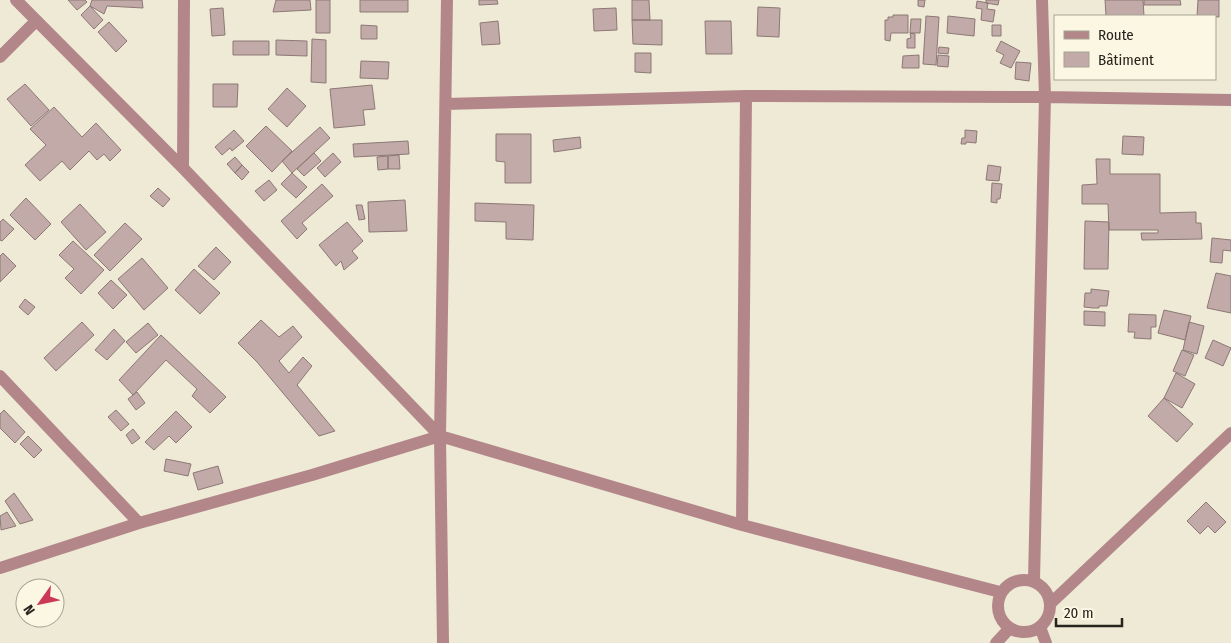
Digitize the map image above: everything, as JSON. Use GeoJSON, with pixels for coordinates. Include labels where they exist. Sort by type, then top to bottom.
{"type":"FeatureCollection","features":[{"type":"Feature","properties":{"kind":"street"},"geometry":{"type":"LineString","coordinates":[[16,0],[183,168],[440,436],[742,525],[1000,592]]}},
{"type":"Feature","properties":{"kind":"street"},"geometry":{"type":"LineString","coordinates":[[183,168],[184,0]]}},
{"type":"Feature","properties":{"kind":"street"},"geometry":{"type":"LineString","coordinates":[[443,643],[440,436],[447,0]]}},
{"type":"Feature","properties":{"kind":"street"},"geometry":{"type":"LineString","coordinates":[[1034,580],[1045,97],[1042,0]]}},
{"type":"Feature","properties":{"kind":"street"},"geometry":{"type":"LineString","coordinates":[[0,57],[36,21]]}},
{"type":"Feature","properties":{"kind":"street"},"geometry":{"type":"LineString","coordinates":[[446,104],[746,96],[1231,100]]}},
{"type":"Feature","properties":{"kind":"street"},"geometry":{"type":"LineString","coordinates":[[742,525],[746,96]]}},
{"type":"Feature","properties":{"kind":"street"},"geometry":{"type":"LineString","coordinates":[[0,376],[139,524]]}},
{"type":"Feature","properties":{"kind":"street"},"geometry":{"type":"LineString","coordinates":[[1051,603],[1045,589],[1034,580],[1014,580],[1000,592],[996,605],[1000,618],[1009,628],[1025,633],[1040,627],[1048,617],[1051,603],[1231,433]]}},
{"type":"Feature","properties":{"kind":"street"},"geometry":{"type":"LineString","coordinates":[[0,568],[139,524],[312,475],[440,436]]}},
{"type":"Feature","properties":{"kind":"street"},"geometry":{"type":"LineString","coordinates":[[1040,627],[1046,643]]}},
{"type":"Feature","properties":{"kind":"street"},"geometry":{"type":"LineString","coordinates":[[996,643],[1009,628]]}},
{"type":"Feature","properties":{"kind":"building"},"geometry":{"type":"Polygon","coordinates":[[[68,0],[85,0],[87,2],[77,10],[68,0]]]}},
{"type":"Feature","properties":{"kind":"building"},"geometry":{"type":"Polygon","coordinates":[[[92,0],[142,0],[143,8],[107,6],[104,14],[90,6],[92,0]]]}},
{"type":"Feature","properties":{"kind":"building"},"geometry":{"type":"Polygon","coordinates":[[[276,0],[310,0],[311,10],[273,12],[276,0]]]}},
{"type":"Feature","properties":{"kind":"building"},"geometry":{"type":"Polygon","coordinates":[[[316,0],[330,0],[330,33],[316,33],[316,0]]]}},
{"type":"Feature","properties":{"kind":"building"},"geometry":{"type":"Polygon","coordinates":[[[360,0],[408,0],[408,12],[360,12],[360,0]]]}},
{"type":"Feature","properties":{"kind":"building"},"geometry":{"type":"Polygon","coordinates":[[[479,0],[497,0],[498,4],[479,5],[479,0]]]}},
{"type":"Feature","properties":{"kind":"building"},"geometry":{"type":"Polygon","coordinates":[[[632,0],[649,0],[650,20],[632,20],[632,0]]]}},
{"type":"Feature","properties":{"kind":"building"},"geometry":{"type":"Polygon","coordinates":[[[918,0],[925,0],[924,7],[918,6],[918,0]]]}},
{"type":"Feature","properties":{"kind":"building"},"geometry":{"type":"Polygon","coordinates":[[[986,0],[999,0],[998,5],[986,3],[986,0]]]}},
{"type":"Feature","properties":{"kind":"building"},"geometry":{"type":"Polygon","coordinates":[[[1105,0],[1143,0],[1144,15],[1106,15],[1105,0]]]}},
{"type":"Feature","properties":{"kind":"building"},"geometry":{"type":"Polygon","coordinates":[[[1144,0],[1180,0],[1181,5],[1144,5],[1144,0]]]}},
{"type":"Feature","properties":{"kind":"building"},"geometry":{"type":"Polygon","coordinates":[[[1198,0],[1219,0],[1219,17],[1216,17],[1216,15],[1197,15],[1198,0]]]}},
{"type":"Feature","properties":{"kind":"building"},"geometry":{"type":"Polygon","coordinates":[[[977,1],[988,3],[987,9],[995,10],[993,22],[981,20],[982,9],[976,8],[977,1]]]}},
{"type":"Feature","properties":{"kind":"building"},"geometry":{"type":"Polygon","coordinates":[[[90,6],[103,20],[94,29],[81,15],[90,6]]]}},
{"type":"Feature","properties":{"kind":"building"},"geometry":{"type":"Polygon","coordinates":[[[758,7],[780,8],[779,37],[757,36],[758,7]]]}},
{"type":"Feature","properties":{"kind":"building"},"geometry":{"type":"Polygon","coordinates":[[[223,8],[225,35],[212,36],[210,9],[223,8]]]}},
{"type":"Feature","properties":{"kind":"building"},"geometry":{"type":"Polygon","coordinates":[[[616,8],[617,30],[594,31],[593,9],[616,8]]]}},
{"type":"Feature","properties":{"kind":"building"},"geometry":{"type":"Polygon","coordinates":[[[893,15],[908,15],[908,33],[891,33],[890,41],[885,40],[885,20],[888,20],[888,17],[893,17],[893,15]]]}},
{"type":"Feature","properties":{"kind":"building"},"geometry":{"type":"Polygon","coordinates":[[[926,16],[939,17],[936,65],[923,64],[926,16]]]}},
{"type":"Feature","properties":{"kind":"building"},"geometry":{"type":"Polygon","coordinates":[[[948,16],[975,19],[974,36],[947,33],[948,16]]]}},
{"type":"Feature","properties":{"kind":"building"},"geometry":{"type":"Polygon","coordinates":[[[911,19],[921,19],[920,33],[910,33],[911,19]]]}},
{"type":"Feature","properties":{"kind":"building"},"geometry":{"type":"Polygon","coordinates":[[[632,20],[662,20],[662,45],[633,44],[632,20]]]}},
{"type":"Feature","properties":{"kind":"building"},"geometry":{"type":"Polygon","coordinates":[[[498,21],[500,44],[482,45],[480,23],[498,21]]]}},
{"type":"Feature","properties":{"kind":"building"},"geometry":{"type":"Polygon","coordinates":[[[705,21],[731,21],[732,54],[706,54],[705,21]]]}},
{"type":"Feature","properties":{"kind":"building"},"geometry":{"type":"Polygon","coordinates":[[[109,22],[127,41],[116,52],[98,32],[109,22]]]}},
{"type":"Feature","properties":{"kind":"building"},"geometry":{"type":"Polygon","coordinates":[[[361,25],[377,26],[377,39],[361,39],[361,25]]]}},
{"type":"Feature","properties":{"kind":"building"},"geometry":{"type":"Polygon","coordinates":[[[992,25],[1001,25],[1001,36],[992,36],[992,25]]]}},
{"type":"Feature","properties":{"kind":"building"},"geometry":{"type":"Polygon","coordinates":[[[910,33],[915,34],[915,48],[907,48],[907,39],[911,38],[910,33]]]}},
{"type":"Feature","properties":{"kind":"building"},"geometry":{"type":"Polygon","coordinates":[[[312,39],[326,40],[326,83],[311,82],[312,39]]]}},
{"type":"Feature","properties":{"kind":"building"},"geometry":{"type":"Polygon","coordinates":[[[276,40],[307,41],[307,56],[276,55],[276,40]]]}},
{"type":"Feature","properties":{"kind":"building"},"geometry":{"type":"Polygon","coordinates":[[[233,41],[269,41],[269,55],[233,55],[233,41]]]}},
{"type":"Feature","properties":{"kind":"building"},"geometry":{"type":"Polygon","coordinates":[[[1001,41],[1020,51],[1011,68],[1000,63],[1004,55],[996,51],[1001,41]]]}},
{"type":"Feature","properties":{"kind":"building"},"geometry":{"type":"Polygon","coordinates":[[[939,47],[949,48],[948,54],[938,53],[939,47]]]}},
{"type":"Feature","properties":{"kind":"building"},"geometry":{"type":"Polygon","coordinates":[[[635,53],[651,53],[651,73],[635,72],[635,53]]]}},
{"type":"Feature","properties":{"kind":"building"},"geometry":{"type":"Polygon","coordinates":[[[919,55],[919,68],[902,68],[903,56],[919,55]]]}},
{"type":"Feature","properties":{"kind":"building"},"geometry":{"type":"Polygon","coordinates":[[[938,55],[949,56],[948,67],[937,66],[938,55]]]}},
{"type":"Feature","properties":{"kind":"building"},"geometry":{"type":"Polygon","coordinates":[[[361,61],[389,62],[388,79],[360,78],[361,61]]]}},
{"type":"Feature","properties":{"kind":"building"},"geometry":{"type":"Polygon","coordinates":[[[1016,62],[1031,63],[1029,81],[1015,79],[1016,62]]]}},
{"type":"Feature","properties":{"kind":"building"},"geometry":{"type":"Polygon","coordinates":[[[25,84],[49,110],[31,126],[7,99],[25,84]]]}},
{"type":"Feature","properties":{"kind":"building"},"geometry":{"type":"Polygon","coordinates":[[[213,84],[238,84],[237,107],[213,107],[213,84]]]}},
{"type":"Feature","properties":{"kind":"building"},"geometry":{"type":"Polygon","coordinates":[[[372,85],[375,109],[363,110],[365,125],[334,128],[330,89],[372,85]]]}},
{"type":"Feature","properties":{"kind":"building"},"geometry":{"type":"Polygon","coordinates":[[[287,88],[306,106],[287,127],[268,109],[287,88]]]}},
{"type":"Feature","properties":{"kind":"building"},"geometry":{"type":"Polygon","coordinates":[[[54,107],[82,137],[96,123],[121,150],[110,161],[104,154],[97,160],[89,151],[70,170],[62,161],[40,181],[25,165],[46,145],[30,129],[54,107]]]}},
{"type":"Feature","properties":{"kind":"building"},"geometry":{"type":"Polygon","coordinates":[[[266,126],[292,151],[272,172],[246,146],[266,126]]]}},
{"type":"Feature","properties":{"kind":"building"},"geometry":{"type":"Polygon","coordinates":[[[320,127],[330,138],[292,173],[282,161],[320,127]]]}},
{"type":"Feature","properties":{"kind":"building"},"geometry":{"type":"Polygon","coordinates":[[[234,130],[244,141],[232,151],[230,148],[222,155],[215,147],[234,130]]]}},
{"type":"Feature","properties":{"kind":"building"},"geometry":{"type":"Polygon","coordinates":[[[965,130],[977,131],[976,143],[966,142],[966,144],[961,144],[962,138],[965,138],[965,130]]]}},
{"type":"Feature","properties":{"kind":"building"},"geometry":{"type":"Polygon","coordinates":[[[496,134],[531,134],[531,183],[505,183],[505,162],[496,161],[496,134]]]}},
{"type":"Feature","properties":{"kind":"building"},"geometry":{"type":"Polygon","coordinates":[[[1123,136],[1144,137],[1143,155],[1122,154],[1123,136]]]}},
{"type":"Feature","properties":{"kind":"building"},"geometry":{"type":"Polygon","coordinates":[[[580,137],[581,148],[554,152],[553,140],[580,137]]]}},
{"type":"Feature","properties":{"kind":"building"},"geometry":{"type":"Polygon","coordinates":[[[408,141],[409,154],[354,157],[353,144],[408,141]]]}},
{"type":"Feature","properties":{"kind":"building"},"geometry":{"type":"Polygon","coordinates":[[[314,153],[321,161],[304,176],[297,169],[314,153]]]}},
{"type":"Feature","properties":{"kind":"building"},"geometry":{"type":"Polygon","coordinates":[[[333,153],[341,162],[325,177],[317,168],[333,153]]]}},
{"type":"Feature","properties":{"kind":"building"},"geometry":{"type":"Polygon","coordinates":[[[399,155],[400,169],[388,169],[388,156],[399,155]]]}},
{"type":"Feature","properties":{"kind":"building"},"geometry":{"type":"Polygon","coordinates":[[[388,156],[388,169],[378,170],[377,157],[388,156]]]}},
{"type":"Feature","properties":{"kind":"building"},"geometry":{"type":"Polygon","coordinates":[[[235,157],[242,165],[235,173],[227,164],[235,157]]]}},
{"type":"Feature","properties":{"kind":"building"},"geometry":{"type":"Polygon","coordinates":[[[1096,159],[1110,159],[1110,174],[1160,174],[1160,213],[1196,212],[1196,223],[1201,223],[1202,239],[1142,240],[1141,233],[1158,233],[1158,230],[1109,230],[1108,204],[1082,204],[1082,185],[1097,184],[1096,159]]]}},
{"type":"Feature","properties":{"kind":"building"},"geometry":{"type":"Polygon","coordinates":[[[242,165],[249,172],[242,180],[235,173],[242,165]]]}},
{"type":"Feature","properties":{"kind":"building"},"geometry":{"type":"Polygon","coordinates":[[[988,165],[1001,167],[999,181],[986,180],[988,165]]]}},
{"type":"Feature","properties":{"kind":"building"},"geometry":{"type":"Polygon","coordinates":[[[292,173],[307,187],[296,198],[281,184],[292,173]]]}},
{"type":"Feature","properties":{"kind":"building"},"geometry":{"type":"Polygon","coordinates":[[[269,180],[277,190],[264,201],[255,191],[269,180]]]}},
{"type":"Feature","properties":{"kind":"building"},"geometry":{"type":"Polygon","coordinates":[[[992,183],[1002,184],[1000,199],[997,199],[997,203],[991,202],[992,183]]]}},
{"type":"Feature","properties":{"kind":"building"},"geometry":{"type":"Polygon","coordinates":[[[322,184],[333,196],[302,223],[307,229],[297,239],[281,221],[322,184]]]}},
{"type":"Feature","properties":{"kind":"building"},"geometry":{"type":"Polygon","coordinates":[[[158,188],[170,199],[163,207],[150,196],[158,188]]]}},
{"type":"Feature","properties":{"kind":"building"},"geometry":{"type":"Polygon","coordinates":[[[26,198],[51,224],[35,240],[10,215],[26,198]]]}},
{"type":"Feature","properties":{"kind":"building"},"geometry":{"type":"Polygon","coordinates":[[[405,200],[407,231],[369,232],[368,202],[405,200]]]}},
{"type":"Feature","properties":{"kind":"building"},"geometry":{"type":"Polygon","coordinates":[[[475,203],[534,205],[533,240],[506,239],[506,222],[475,221],[475,203]]]}},
{"type":"Feature","properties":{"kind":"building"},"geometry":{"type":"Polygon","coordinates":[[[80,204],[106,232],[86,250],[61,222],[80,204]]]}},
{"type":"Feature","properties":{"kind":"building"},"geometry":{"type":"Polygon","coordinates":[[[356,205],[362,205],[365,219],[359,220],[356,205]]]}},
{"type":"Feature","properties":{"kind":"building"},"geometry":{"type":"Polygon","coordinates":[[[3,219],[14,229],[2,241],[0,240],[0,222],[3,219]]]}},
{"type":"Feature","properties":{"kind":"building"},"geometry":{"type":"Polygon","coordinates":[[[1085,221],[1109,222],[1108,269],[1084,269],[1085,221]]]}},
{"type":"Feature","properties":{"kind":"building"},"geometry":{"type":"Polygon","coordinates":[[[347,222],[363,241],[352,251],[358,258],[344,270],[341,261],[336,266],[319,245],[347,222]]]}},
{"type":"Feature","properties":{"kind":"building"},"geometry":{"type":"Polygon","coordinates":[[[125,223],[142,239],[110,271],[94,255],[125,223]]]}},
{"type":"Feature","properties":{"kind":"building"},"geometry":{"type":"Polygon","coordinates":[[[1212,238],[1231,240],[1231,251],[1223,250],[1222,263],[1210,262],[1212,238]]]}},
{"type":"Feature","properties":{"kind":"building"},"geometry":{"type":"Polygon","coordinates":[[[73,241],[104,270],[81,294],[65,278],[74,269],[59,255],[73,241]]]}},
{"type":"Feature","properties":{"kind":"building"},"geometry":{"type":"Polygon","coordinates":[[[216,247],[231,262],[214,280],[198,266],[216,247]]]}},
{"type":"Feature","properties":{"kind":"building"},"geometry":{"type":"Polygon","coordinates":[[[3,253],[16,266],[0,282],[0,256],[3,253]]]}},
{"type":"Feature","properties":{"kind":"building"},"geometry":{"type":"Polygon","coordinates":[[[142,258],[168,288],[144,310],[118,279],[142,258]]]}},
{"type":"Feature","properties":{"kind":"building"},"geometry":{"type":"Polygon","coordinates":[[[194,269],[220,293],[200,314],[175,290],[194,269]]]}},
{"type":"Feature","properties":{"kind":"building"},"geometry":{"type":"Polygon","coordinates":[[[1216,273],[1231,276],[1231,313],[1207,308],[1216,273]]]}},
{"type":"Feature","properties":{"kind":"building"},"geometry":{"type":"Polygon","coordinates":[[[111,280],[127,295],[113,309],[98,293],[111,280]]]}},
{"type":"Feature","properties":{"kind":"building"},"geometry":{"type":"Polygon","coordinates":[[[1091,289],[1109,291],[1107,306],[1099,306],[1099,308],[1084,307],[1085,293],[1091,293],[1091,289]]]}},
{"type":"Feature","properties":{"kind":"building"},"geometry":{"type":"Polygon","coordinates":[[[25,299],[35,307],[28,315],[19,307],[25,299]]]}},
{"type":"Feature","properties":{"kind":"building"},"geometry":{"type":"Polygon","coordinates":[[[1164,310],[1191,316],[1185,340],[1158,333],[1164,310]]]}},
{"type":"Feature","properties":{"kind":"building"},"geometry":{"type":"Polygon","coordinates":[[[1084,311],[1105,312],[1105,326],[1084,325],[1084,311]]]}},
{"type":"Feature","properties":{"kind":"building"},"geometry":{"type":"Polygon","coordinates":[[[1129,314],[1156,315],[1156,327],[1151,327],[1151,339],[1134,338],[1135,332],[1128,332],[1129,314]]]}},
{"type":"Feature","properties":{"kind":"building"},"geometry":{"type":"Polygon","coordinates":[[[261,320],[279,337],[293,326],[302,337],[279,361],[289,373],[303,357],[312,366],[297,385],[335,431],[319,436],[257,362],[238,343],[261,320]]]}},
{"type":"Feature","properties":{"kind":"building"},"geometry":{"type":"Polygon","coordinates":[[[82,322],[94,335],[56,371],[44,358],[82,322]]]}},
{"type":"Feature","properties":{"kind":"building"},"geometry":{"type":"Polygon","coordinates":[[[1189,322],[1204,326],[1197,354],[1183,350],[1189,322]]]}},
{"type":"Feature","properties":{"kind":"building"},"geometry":{"type":"Polygon","coordinates":[[[148,323],[158,335],[136,353],[126,342],[148,323]]]}},
{"type":"Feature","properties":{"kind":"building"},"geometry":{"type":"Polygon","coordinates":[[[114,329],[125,341],[107,360],[95,350],[114,329]]]}},
{"type":"Feature","properties":{"kind":"building"},"geometry":{"type":"Polygon","coordinates":[[[161,335],[226,397],[210,413],[192,396],[197,389],[166,360],[133,395],[119,380],[161,335]]]}},
{"type":"Feature","properties":{"kind":"building"},"geometry":{"type":"Polygon","coordinates":[[[1213,340],[1231,348],[1223,366],[1205,358],[1213,340]]]}},
{"type":"Feature","properties":{"kind":"building"},"geometry":{"type":"Polygon","coordinates":[[[1182,350],[1194,355],[1185,376],[1173,371],[1182,350]]]}},
{"type":"Feature","properties":{"kind":"building"},"geometry":{"type":"Polygon","coordinates":[[[1176,373],[1195,384],[1182,408],[1164,398],[1176,373]]]}},
{"type":"Feature","properties":{"kind":"building"},"geometry":{"type":"Polygon","coordinates":[[[137,392],[145,403],[136,410],[128,399],[137,392]]]}},
{"type":"Feature","properties":{"kind":"building"},"geometry":{"type":"Polygon","coordinates":[[[1164,398],[1193,424],[1177,442],[1148,416],[1164,398]]]}},
{"type":"Feature","properties":{"kind":"building"},"geometry":{"type":"Polygon","coordinates":[[[4,410],[25,432],[15,443],[0,428],[0,414],[4,410]]]}},
{"type":"Feature","properties":{"kind":"building"},"geometry":{"type":"Polygon","coordinates":[[[116,410],[129,424],[121,431],[108,417],[116,410]]]}},
{"type":"Feature","properties":{"kind":"building"},"geometry":{"type":"Polygon","coordinates":[[[176,411],[192,427],[176,443],[169,436],[154,450],[145,442],[176,411]]]}},
{"type":"Feature","properties":{"kind":"building"},"geometry":{"type":"Polygon","coordinates":[[[133,429],[140,438],[132,444],[126,435],[133,429]]]}},
{"type":"Feature","properties":{"kind":"building"},"geometry":{"type":"Polygon","coordinates":[[[28,436],[42,450],[34,458],[20,444],[28,436]]]}},
{"type":"Feature","properties":{"kind":"building"},"geometry":{"type":"Polygon","coordinates":[[[166,459],[191,464],[188,476],[164,471],[166,459]]]}},
{"type":"Feature","properties":{"kind":"building"},"geometry":{"type":"Polygon","coordinates":[[[218,466],[223,483],[198,490],[193,473],[218,466]]]}},
{"type":"Feature","properties":{"kind":"building"},"geometry":{"type":"Polygon","coordinates":[[[14,493],[33,520],[20,524],[5,501],[14,493]]]}},
{"type":"Feature","properties":{"kind":"building"},"geometry":{"type":"Polygon","coordinates":[[[1206,502],[1226,522],[1215,533],[1208,526],[1200,534],[1187,521],[1206,502]]]}},
{"type":"Feature","properties":{"kind":"building"},"geometry":{"type":"Polygon","coordinates":[[[7,512],[16,526],[1,530],[0,516],[7,512]]]}}]}
